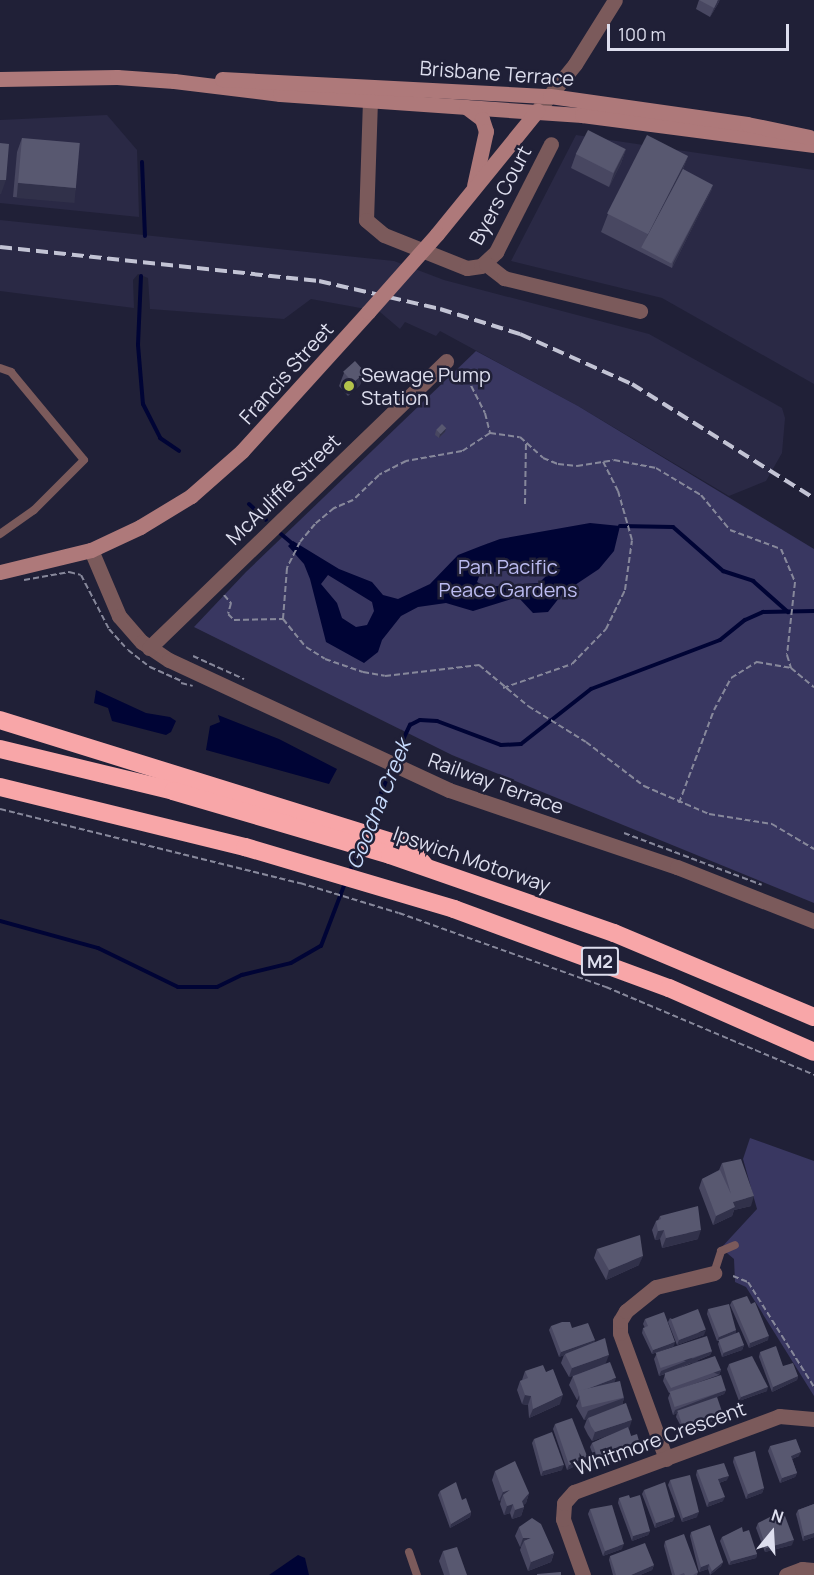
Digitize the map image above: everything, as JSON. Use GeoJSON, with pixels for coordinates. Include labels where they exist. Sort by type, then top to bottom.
{"type":"FeatureCollection","features":[{"type":"Feature","properties":{"kind":"highway"},"geometry":{"type":"LineString","coordinates":[[0,720],[324,827]]}},
{"type":"Feature","properties":{"kind":"highway","name":"Ipswich Motorway"},"geometry":{"type":"LineString","coordinates":[[0,749],[324,827],[393,848],[425,866],[614,933],[814,1017]]}},
{"type":"Feature","properties":{"kind":"highway","name":"M2"},"geometry":{"type":"LineString","coordinates":[[0,787],[381,886],[598,960],[814,1052]]}},
{"type":"Feature","properties":{"kind":"main road","name":"Brisbane Terrace"},"geometry":{"type":"LineString","coordinates":[[0,79],[117,77],[174,81],[370,100],[537,111],[814,146]]}},
{"type":"Feature","properties":{"kind":"main road","name":"Brisbane Terrace"},"geometry":{"type":"LineString","coordinates":[[174,81],[280,80],[550,96],[747,124],[814,139]]}},
{"type":"Feature","properties":{"kind":"main road"},"geometry":{"type":"LineString","coordinates":[[462,105],[479,116],[486,131],[473,192]]}},
{"type":"Feature","properties":{"kind":"main road","name":"Francis Street"},"geometry":{"type":"LineString","coordinates":[[0,572],[91,550],[160,516],[214,477],[258,435],[437,234],[537,111]]}},
{"type":"Feature","properties":{"kind":"street"},"geometry":{"type":"LineString","coordinates":[[537,111],[550,96],[615,0]]}},
{"type":"Feature","properties":{"kind":"street","name":"Byers Court"},"geometry":{"type":"LineString","coordinates":[[370,100],[364,209],[368,224],[384,235],[463,267],[486,264],[504,239],[551,144]]}},
{"type":"Feature","properties":{"kind":"street"},"geometry":{"type":"LineString","coordinates":[[486,264],[504,278],[640,311]]}},
{"type":"Feature","properties":{"kind":"street","name":"McAuliffe Street"},"geometry":{"type":"LineString","coordinates":[[149,648],[446,361]]}},
{"type":"Feature","properties":{"kind":"street","name":"Railway Terrace"},"geometry":{"type":"LineString","coordinates":[[91,550],[115,609],[149,648],[418,777],[512,814],[677,867],[814,921]]}},
{"type":"Feature","properties":{"kind":"street"},"geometry":{"type":"LineString","coordinates":[[666,1459],[620,1333],[621,1321],[626,1311],[656,1287],[714,1273]]}},
{"type":"Feature","properties":{"kind":"street","name":"Whitmore Crescent"},"geometry":{"type":"LineString","coordinates":[[583,1575],[563,1519],[564,1503],[574,1492],[779,1416],[814,1419]]}},
{"type":"Feature","properties":{"kind":"street"},"geometry":{"type":"LineString","coordinates":[[786,1575],[802,1569],[814,1570]]}},
{"type":"Feature","properties":{"kind":"lane"},"geometry":{"type":"LineString","coordinates":[[0,368],[11,372],[84,460],[34,510],[0,534]]}},
{"type":"Feature","properties":{"kind":"lane"},"geometry":{"type":"LineString","coordinates":[[714,1273],[721,1251],[735,1245]]}},
{"type":"Feature","properties":{"kind":"lane"},"geometry":{"type":"LineString","coordinates":[[409,1552],[417,1575]]}},
{"type":"Feature","properties":{"kind":"path"},"geometry":{"type":"LineString","coordinates":[[463,370],[485,413],[490,433]]}},
{"type":"Feature","properties":{"kind":"path"},"geometry":{"type":"LineString","coordinates":[[791,668],[787,655],[792,632],[794,601],[792,569],[781,549],[730,530],[701,495],[656,468],[614,460],[577,466],[558,464],[543,458],[515,435],[490,433],[462,451],[406,461],[379,475],[353,500],[334,508],[315,524],[300,542],[292,555],[283,593],[284,619],[306,647],[344,667],[385,676],[476,664],[543,718],[586,742],[626,775],[679,803],[709,814],[772,824],[814,849]]}},
{"type":"Feature","properties":{"kind":"path"},"geometry":{"type":"LineString","coordinates":[[525,504],[526,443]]}},
{"type":"Feature","properties":{"kind":"path"},"geometry":{"type":"LineString","coordinates":[[503,688],[572,664],[591,648],[606,629],[625,590],[631,533],[603,462]]}},
{"type":"Feature","properties":{"kind":"path"},"geometry":{"type":"LineString","coordinates":[[204,594],[231,603],[228,614],[234,620],[284,619]]}},
{"type":"Feature","properties":{"kind":"path"},"geometry":{"type":"LineString","coordinates":[[679,803],[714,710],[731,678],[757,662],[791,668],[814,687]]}},
{"type":"Feature","properties":{"kind":"path"},"geometry":{"type":"LineString","coordinates":[[0,809],[300,883],[375,906],[606,987],[814,1076]]}},
{"type":"Feature","properties":{"kind":"path"},"geometry":{"type":"LineString","coordinates":[[733,1276],[748,1282],[814,1387]]}},
{"type":"Feature","properties":{"kind":"shaded area"},"geometry":{"type":"Polygon","coordinates":[[[107,115],[137,150],[139,217],[0,203],[0,120],[107,115]]]}},
{"type":"Feature","properties":{"kind":"shaded area"},"geometry":{"type":"Polygon","coordinates":[[[576,135],[814,170],[814,384],[662,298],[511,261],[576,135]]]}},
{"type":"Feature","properties":{"kind":"shaded area"},"geometry":{"type":"Polygon","coordinates":[[[0,220],[394,261],[444,280],[649,334],[782,408],[785,418],[782,453],[766,481],[729,496],[578,406],[440,331],[436,336],[405,322],[400,329],[380,312],[311,299],[284,319],[150,309],[148,278],[138,274],[133,280],[134,308],[0,291],[0,220]]]}},
{"type":"Feature","properties":{"kind":"shaded area"},"geometry":{"type":"Polygon","coordinates":[[[590,523],[620,526],[614,551],[599,569],[563,593],[548,612],[533,613],[518,597],[473,611],[446,603],[418,607],[401,616],[382,640],[378,652],[364,663],[326,642],[310,579],[304,564],[288,546],[293,541],[339,569],[372,582],[383,595],[398,599],[430,584],[458,555],[500,539],[590,523]],[[534,559],[512,570],[480,574],[477,582],[486,587],[539,583],[549,573],[546,565],[534,559]],[[328,575],[321,584],[337,603],[342,618],[356,627],[367,625],[374,611],[372,602],[328,575]]]}},
{"type":"Feature","properties":{"kind":"shaded area"},"geometry":{"type":"Polygon","coordinates":[[[96,690],[146,713],[170,717],[176,721],[171,732],[166,735],[112,721],[108,708],[94,703],[96,690]]]}},
{"type":"Feature","properties":{"kind":"shaded area"},"geometry":{"type":"Polygon","coordinates":[[[218,715],[279,739],[337,769],[329,784],[206,750],[210,726],[220,722],[218,715]]]}},
{"type":"Feature","properties":{"kind":"shaded area"},"geometry":{"type":"Polygon","coordinates":[[[298,1555],[305,1558],[309,1575],[269,1575],[298,1555]]]}},
{"type":"Feature","properties":{"kind":"green space","name":"Pan Pacific Peace Gardens"},"geometry":{"type":"Polygon","coordinates":[[[476,351],[578,406],[814,549],[814,903],[452,755],[194,627],[246,572],[476,351]]]}},
{"type":"Feature","properties":{"kind":"green space"},"geometry":{"type":"Polygon","coordinates":[[[750,1138],[814,1161],[814,1396],[746,1287],[735,1282],[734,1259],[721,1248],[757,1209],[743,1159],[750,1138]]]}},
{"type":"Feature","properties":{"kind":"building"},"geometry":{"type":"Polygon","coordinates":[[[699,0],[718,0],[714,8],[699,0]]]}},
{"type":"Feature","properties":{"kind":"building"},"geometry":{"type":"Polygon","coordinates":[[[588,130],[625,149],[613,173],[576,154],[588,130]]]}},
{"type":"Feature","properties":{"kind":"building"},"geometry":{"type":"Polygon","coordinates":[[[647,135],[688,156],[648,234],[607,213],[647,135]]]}},
{"type":"Feature","properties":{"kind":"building"},"geometry":{"type":"Polygon","coordinates":[[[22,138],[80,143],[76,188],[18,183],[22,138]]]}},
{"type":"Feature","properties":{"kind":"building"},"geometry":{"type":"Polygon","coordinates":[[[0,143],[9,144],[6,180],[0,180],[0,143]]]}},
{"type":"Feature","properties":{"kind":"building"},"geometry":{"type":"Polygon","coordinates":[[[683,169],[713,185],[671,264],[641,248],[683,169]]]}},
{"type":"Feature","properties":{"kind":"building"},"geometry":{"type":"Polygon","coordinates":[[[355,361],[365,372],[353,383],[343,372],[355,361]]]}},
{"type":"Feature","properties":{"kind":"building"},"geometry":{"type":"Polygon","coordinates":[[[442,424],[446,428],[441,434],[436,430],[442,424]]]}},
{"type":"Feature","properties":{"kind":"building"},"geometry":{"type":"Polygon","coordinates":[[[741,1159],[754,1196],[733,1202],[735,1207],[716,1216],[702,1179],[720,1170],[731,1194],[722,1163],[741,1159]]]}},
{"type":"Feature","properties":{"kind":"building"},"geometry":{"type":"Polygon","coordinates":[[[698,1206],[701,1230],[666,1238],[664,1230],[658,1231],[656,1221],[661,1219],[660,1216],[698,1206]]]}},
{"type":"Feature","properties":{"kind":"building"},"geometry":{"type":"Polygon","coordinates":[[[640,1235],[643,1256],[609,1270],[597,1249],[640,1235]]]}},
{"type":"Feature","properties":{"kind":"building"},"geometry":{"type":"Polygon","coordinates":[[[747,1296],[751,1304],[755,1302],[769,1336],[750,1343],[732,1301],[747,1296]]]}},
{"type":"Feature","properties":{"kind":"building"},"geometry":{"type":"Polygon","coordinates":[[[729,1304],[736,1330],[719,1337],[708,1309],[729,1304]]]}},
{"type":"Feature","properties":{"kind":"building"},"geometry":{"type":"Polygon","coordinates":[[[698,1309],[706,1330],[679,1340],[671,1319],[698,1309]]]}},
{"type":"Feature","properties":{"kind":"building"},"geometry":{"type":"Polygon","coordinates":[[[664,1312],[675,1342],[653,1350],[643,1328],[648,1326],[645,1319],[664,1312]]]}},
{"type":"Feature","properties":{"kind":"building"},"geometry":{"type":"Polygon","coordinates":[[[570,1322],[572,1328],[588,1323],[595,1340],[561,1352],[551,1326],[570,1322]]]}},
{"type":"Feature","properties":{"kind":"building"},"geometry":{"type":"Polygon","coordinates":[[[739,1332],[744,1345],[723,1353],[718,1340],[739,1332]]]}},
{"type":"Feature","properties":{"kind":"building"},"geometry":{"type":"Polygon","coordinates":[[[707,1336],[712,1351],[661,1368],[656,1353],[707,1336]]]}},
{"type":"Feature","properties":{"kind":"building"},"geometry":{"type":"Polygon","coordinates":[[[605,1338],[609,1355],[572,1368],[565,1354],[605,1338]]]}},
{"type":"Feature","properties":{"kind":"building"},"geometry":{"type":"Polygon","coordinates":[[[776,1346],[783,1366],[793,1363],[798,1376],[773,1387],[760,1352],[776,1346]]]}},
{"type":"Feature","properties":{"kind":"building"},"geometry":{"type":"Polygon","coordinates":[[[715,1356],[721,1370],[671,1388],[665,1373],[715,1356]]]}},
{"type":"Feature","properties":{"kind":"building"},"geometry":{"type":"Polygon","coordinates":[[[752,1356],[768,1387],[741,1397],[729,1364],[752,1356]]]}},
{"type":"Feature","properties":{"kind":"building"},"geometry":{"type":"Polygon","coordinates":[[[610,1362],[616,1378],[579,1392],[573,1376],[610,1362]]]}},
{"type":"Feature","properties":{"kind":"building"},"geometry":{"type":"Polygon","coordinates":[[[543,1365],[546,1372],[553,1369],[563,1395],[533,1409],[531,1396],[525,1395],[520,1381],[528,1378],[525,1371],[543,1365]]]}},
{"type":"Feature","properties":{"kind":"building"},"geometry":{"type":"Polygon","coordinates":[[[721,1375],[726,1390],[675,1407],[670,1392],[721,1375]]]}},
{"type":"Feature","properties":{"kind":"building"},"geometry":{"type":"Polygon","coordinates":[[[620,1381],[624,1398],[582,1407],[578,1391],[620,1381]]]}},
{"type":"Feature","properties":{"kind":"building"},"geometry":{"type":"Polygon","coordinates":[[[717,1397],[723,1414],[683,1428],[677,1411],[717,1397]]]}},
{"type":"Feature","properties":{"kind":"building"},"geometry":{"type":"Polygon","coordinates":[[[626,1403],[632,1420],[595,1432],[588,1418],[626,1403]]]}},
{"type":"Feature","properties":{"kind":"building"},"geometry":{"type":"Polygon","coordinates":[[[572,1418],[587,1456],[569,1465],[555,1424],[572,1418]]]}},
{"type":"Feature","properties":{"kind":"building"},"geometry":{"type":"Polygon","coordinates":[[[628,1427],[631,1436],[637,1434],[639,1441],[598,1458],[592,1443],[628,1427]]]}},
{"type":"Feature","properties":{"kind":"building"},"geometry":{"type":"Polygon","coordinates":[[[552,1432],[564,1465],[543,1471],[534,1439],[552,1432]]]}},
{"type":"Feature","properties":{"kind":"building"},"geometry":{"type":"Polygon","coordinates":[[[796,1439],[801,1452],[791,1456],[797,1473],[782,1478],[770,1446],[796,1439]]]}},
{"type":"Feature","properties":{"kind":"building"},"geometry":{"type":"Polygon","coordinates":[[[755,1451],[764,1488],[748,1494],[734,1457],[755,1451]]]}},
{"type":"Feature","properties":{"kind":"building"},"geometry":{"type":"Polygon","coordinates":[[[515,1461],[529,1493],[522,1501],[524,1507],[515,1510],[513,1504],[507,1506],[503,1495],[510,1490],[503,1492],[495,1471],[515,1461]]]}},
{"type":"Feature","properties":{"kind":"building"},"geometry":{"type":"Polygon","coordinates":[[[724,1463],[729,1476],[718,1479],[725,1497],[709,1502],[697,1470],[724,1463]]]}},
{"type":"Feature","properties":{"kind":"building"},"geometry":{"type":"Polygon","coordinates":[[[690,1475],[699,1512],[683,1518],[670,1480],[690,1475]]]}},
{"type":"Feature","properties":{"kind":"building"},"geometry":{"type":"Polygon","coordinates":[[[456,1482],[462,1500],[466,1498],[471,1512],[451,1524],[440,1491],[456,1482]]]}},
{"type":"Feature","properties":{"kind":"building"},"geometry":{"type":"Polygon","coordinates":[[[665,1482],[675,1517],[656,1523],[644,1490],[665,1482]]]}},
{"type":"Feature","properties":{"kind":"building"},"geometry":{"type":"Polygon","coordinates":[[[629,1495],[630,1498],[640,1495],[650,1531],[633,1536],[619,1498],[629,1495]]]}},
{"type":"Feature","properties":{"kind":"building"},"geometry":{"type":"Polygon","coordinates":[[[814,1504],[814,1533],[804,1536],[798,1510],[814,1504]]]}},
{"type":"Feature","properties":{"kind":"building"},"geometry":{"type":"Polygon","coordinates":[[[612,1505],[624,1544],[605,1551],[590,1509],[612,1505]]]}},
{"type":"Feature","properties":{"kind":"building"},"geometry":{"type":"Polygon","coordinates":[[[778,1513],[780,1518],[785,1516],[794,1540],[766,1548],[758,1523],[778,1513]]]}},
{"type":"Feature","properties":{"kind":"building"},"geometry":{"type":"Polygon","coordinates":[[[532,1518],[541,1524],[554,1553],[531,1562],[524,1541],[531,1538],[523,1538],[519,1527],[532,1518]]]}},
{"type":"Feature","properties":{"kind":"building"},"geometry":{"type":"Polygon","coordinates":[[[710,1525],[723,1562],[712,1571],[709,1564],[701,1567],[691,1532],[710,1525]]]}},
{"type":"Feature","properties":{"kind":"building"},"geometry":{"type":"Polygon","coordinates":[[[742,1527],[743,1532],[749,1530],[757,1554],[731,1561],[722,1537],[742,1527]]]}},
{"type":"Feature","properties":{"kind":"building"},"geometry":{"type":"Polygon","coordinates":[[[684,1534],[698,1572],[693,1575],[684,1573],[675,1575],[665,1541],[684,1534]]]}},
{"type":"Feature","properties":{"kind":"building"},"geometry":{"type":"Polygon","coordinates":[[[645,1543],[654,1565],[631,1575],[616,1575],[610,1556],[645,1543]]]}},
{"type":"Feature","properties":{"kind":"building"},"geometry":{"type":"Polygon","coordinates":[[[457,1547],[467,1575],[450,1575],[443,1551],[457,1547]]]}},
{"type":"Feature","properties":{"kind":"building"},"geometry":{"type":"Polygon","coordinates":[[[561,1572],[561,1575],[537,1575],[537,1574],[561,1572]]]}},
{"type":"Feature","properties":{"kind":"waterway"},"geometry":{"type":"LineString","coordinates":[[142,162],[145,236]]}},
{"type":"Feature","properties":{"kind":"waterway"},"geometry":{"type":"LineString","coordinates":[[141,276],[138,345],[143,404],[160,438],[179,451]]}},
{"type":"Feature","properties":{"kind":"waterway"},"geometry":{"type":"LineString","coordinates":[[249,504],[266,520]]}},
{"type":"Feature","properties":{"kind":"waterway"},"geometry":{"type":"LineString","coordinates":[[620,526],[673,527],[723,571],[753,581],[788,612]]}},
{"type":"Feature","properties":{"kind":"waterway"},"geometry":{"type":"LineString","coordinates":[[281,534],[294,545]]}},
{"type":"Feature","properties":{"kind":"waterway","name":"Goodna Creek"},"geometry":{"type":"LineString","coordinates":[[394,759],[410,725],[420,720],[437,721],[501,745],[521,744],[591,689],[720,640],[745,620],[763,612],[814,611]]}},
{"type":"Feature","properties":{"kind":"waterway","name":"Goodna Creek"},"geometry":{"type":"LineString","coordinates":[[367,829],[392,766]]}},
{"type":"Feature","properties":{"kind":"waterway","name":"Goodna Creek"},"geometry":{"type":"LineString","coordinates":[[349,873],[359,850]]}},
{"type":"Feature","properties":{"kind":"waterway","name":"Goodna Creek"},"geometry":{"type":"LineString","coordinates":[[0,921],[98,948],[178,987],[217,987],[242,975],[291,963],[321,946],[345,883]]}},
{"type":"Feature","properties":{"kind":"railway"},"geometry":{"type":"LineString","coordinates":[[0,247],[319,281],[440,309],[520,334],[632,384],[814,498]]}},
{"type":"Feature","properties":{"kind":"place","name":"Sewage Pump Station"},"geometry":{"type":"Point","coordinates":[349,386]}}]}
